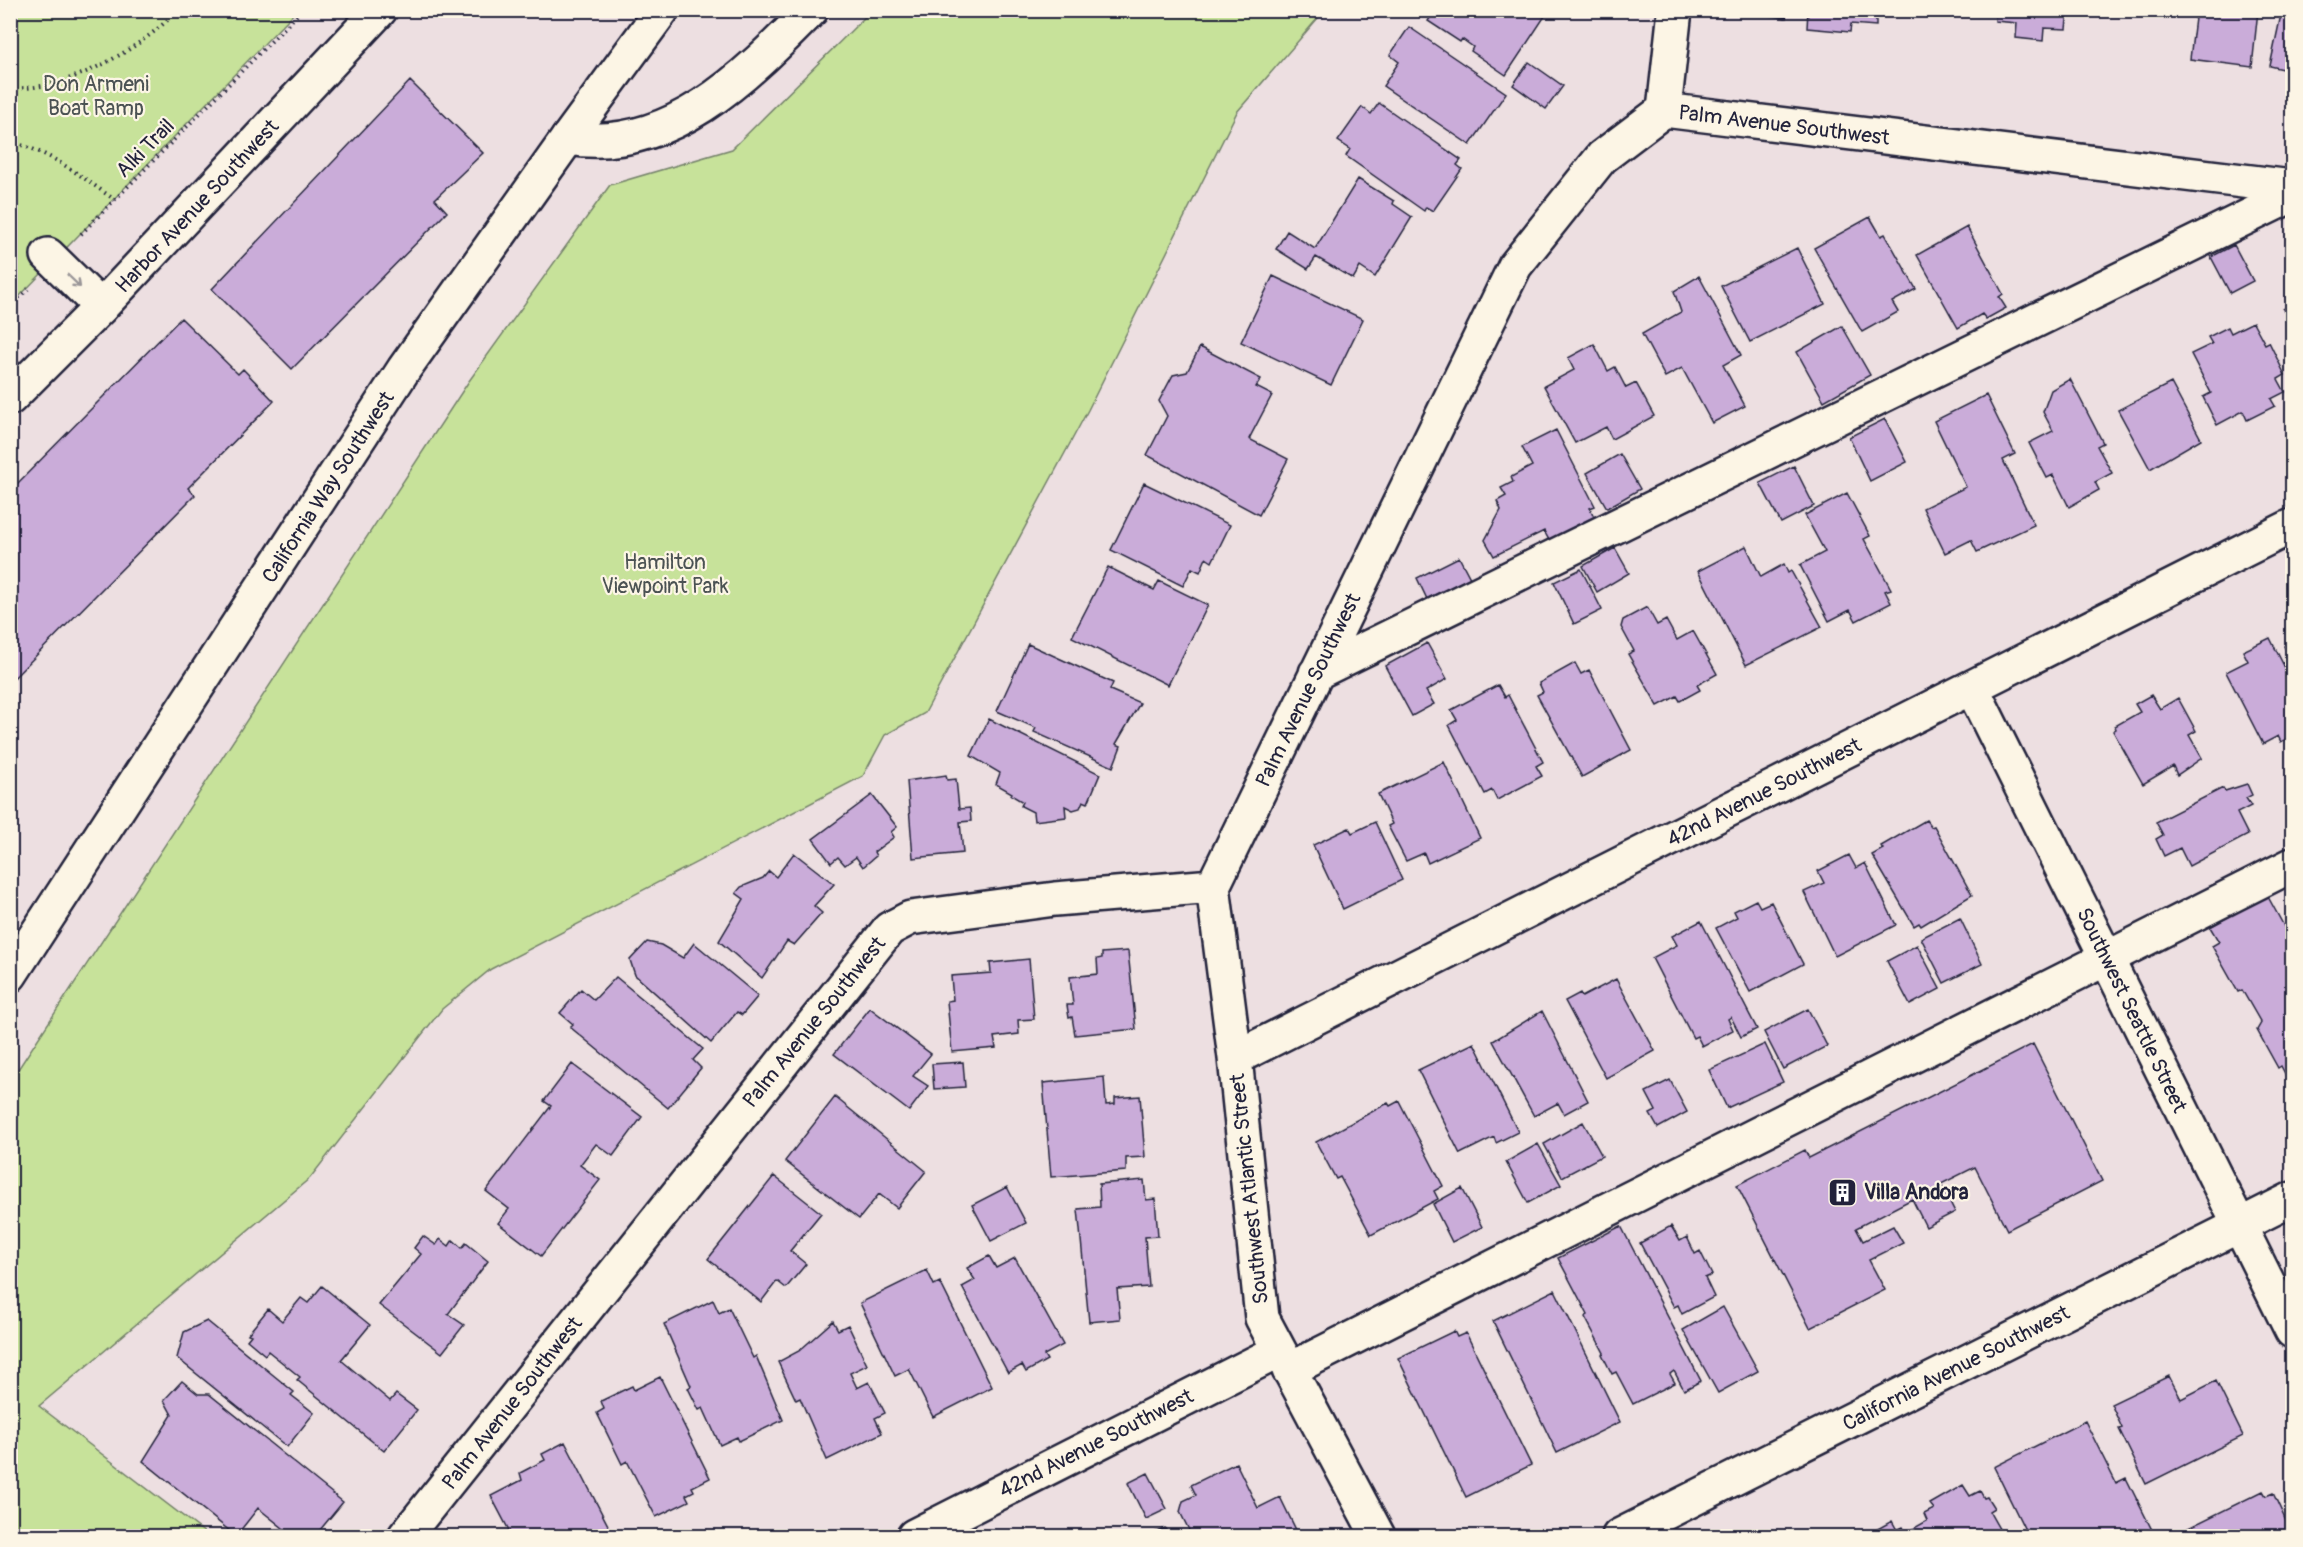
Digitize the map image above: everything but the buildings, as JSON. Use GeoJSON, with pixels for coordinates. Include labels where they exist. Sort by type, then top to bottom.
{"type":"FeatureCollection","features":[{"type":"Feature","properties":{"kind":"street","name":"Harbor Avenue Southwest"},"geometry":{"type":"LineString","coordinates":[[10,398],[101,307],[380,10]]}},
{"type":"Feature","properties":{"kind":"street","name":"California Way Southwest"},"geometry":{"type":"LineString","coordinates":[[10,975],[405,369],[568,138],[662,10]]}},
{"type":"Feature","properties":{"kind":"street"},"geometry":{"type":"LineString","coordinates":[[568,138],[589,142],[610,141],[654,130],[694,112],[728,90],[811,10]]}},
{"type":"Feature","properties":{"kind":"street"},"geometry":{"type":"LineString","coordinates":[[1664,110],[1676,10]]}},
{"type":"Feature","properties":{"kind":"street","name":"Palm Avenue Southwest"},"geometry":{"type":"LineString","coordinates":[[405,1536],[889,929],[910,918],[1055,899],[1213,886],[1515,266],[1602,157],[1664,110],[2292,187]]}},
{"type":"Feature","properties":{"kind":"street"},"geometry":{"type":"LineString","coordinates":[[1316,673],[2292,195]]}},
{"type":"Feature","properties":{"kind":"street"},"geometry":{"type":"LineString","coordinates":[[51,258],[101,307]]}},
{"type":"Feature","properties":{"kind":"street","name":"42nd Avenue Southwest"},"geometry":{"type":"LineString","coordinates":[[1235,1058],[2292,526]]}},
{"type":"Feature","properties":{"kind":"street","name":"Southwest Seattle Street"},"geometry":{"type":"LineString","coordinates":[[1972,688],[2292,1331]]}},
{"type":"Feature","properties":{"kind":"street","name":"42nd Avenue Southwest"},"geometry":{"type":"LineString","coordinates":[[914,1536],[1284,1360],[2107,960],[2292,865]]}},
{"type":"Feature","properties":{"kind":"street","name":"Southwest Atlantic Street"},"geometry":{"type":"LineString","coordinates":[[1213,886],[1235,1058],[1263,1318],[1378,1536]]}},
{"type":"Feature","properties":{"kind":"street","name":"California Avenue Southwest"},"geometry":{"type":"LineString","coordinates":[[1619,1536],[2292,1199]]}},
{"type":"Feature","properties":{"kind":"path"},"geometry":{"type":"LineString","coordinates":[[10,88],[25,89],[58,81],[95,68],[166,23],[178,10]]}},
{"type":"Feature","properties":{"kind":"path","name":"Alki Trail"},"geometry":{"type":"LineString","coordinates":[[10,306],[51,258],[115,200],[302,10]]}},
{"type":"Feature","properties":{"kind":"path"},"geometry":{"type":"LineString","coordinates":[[10,142],[29,146],[52,157],[115,200]]}},
{"type":"Feature","properties":{"kind":"green space","name":"Hamilton Viewpoint Park"},"geometry":{"type":"Polygon","coordinates":[[[872,10],[1324,11],[1237,112],[1088,410],[925,713],[885,735],[863,776],[491,969],[442,1009],[310,1178],[39,1406],[209,1536],[11,1536],[11,1080],[469,381],[610,185],[732,149],[872,10]]]}},
{"type":"Feature","properties":{"kind":"green space","name":"Don Armeni Boat Ramp"},"geometry":{"type":"Polygon","coordinates":[[[11,11],[296,11],[11,305],[11,11]]]}},
{"type":"Feature","properties":{"kind":"place","name":"Villa Andora"},"geometry":{"type":"Point","coordinates":[1843,1192]}}]}
